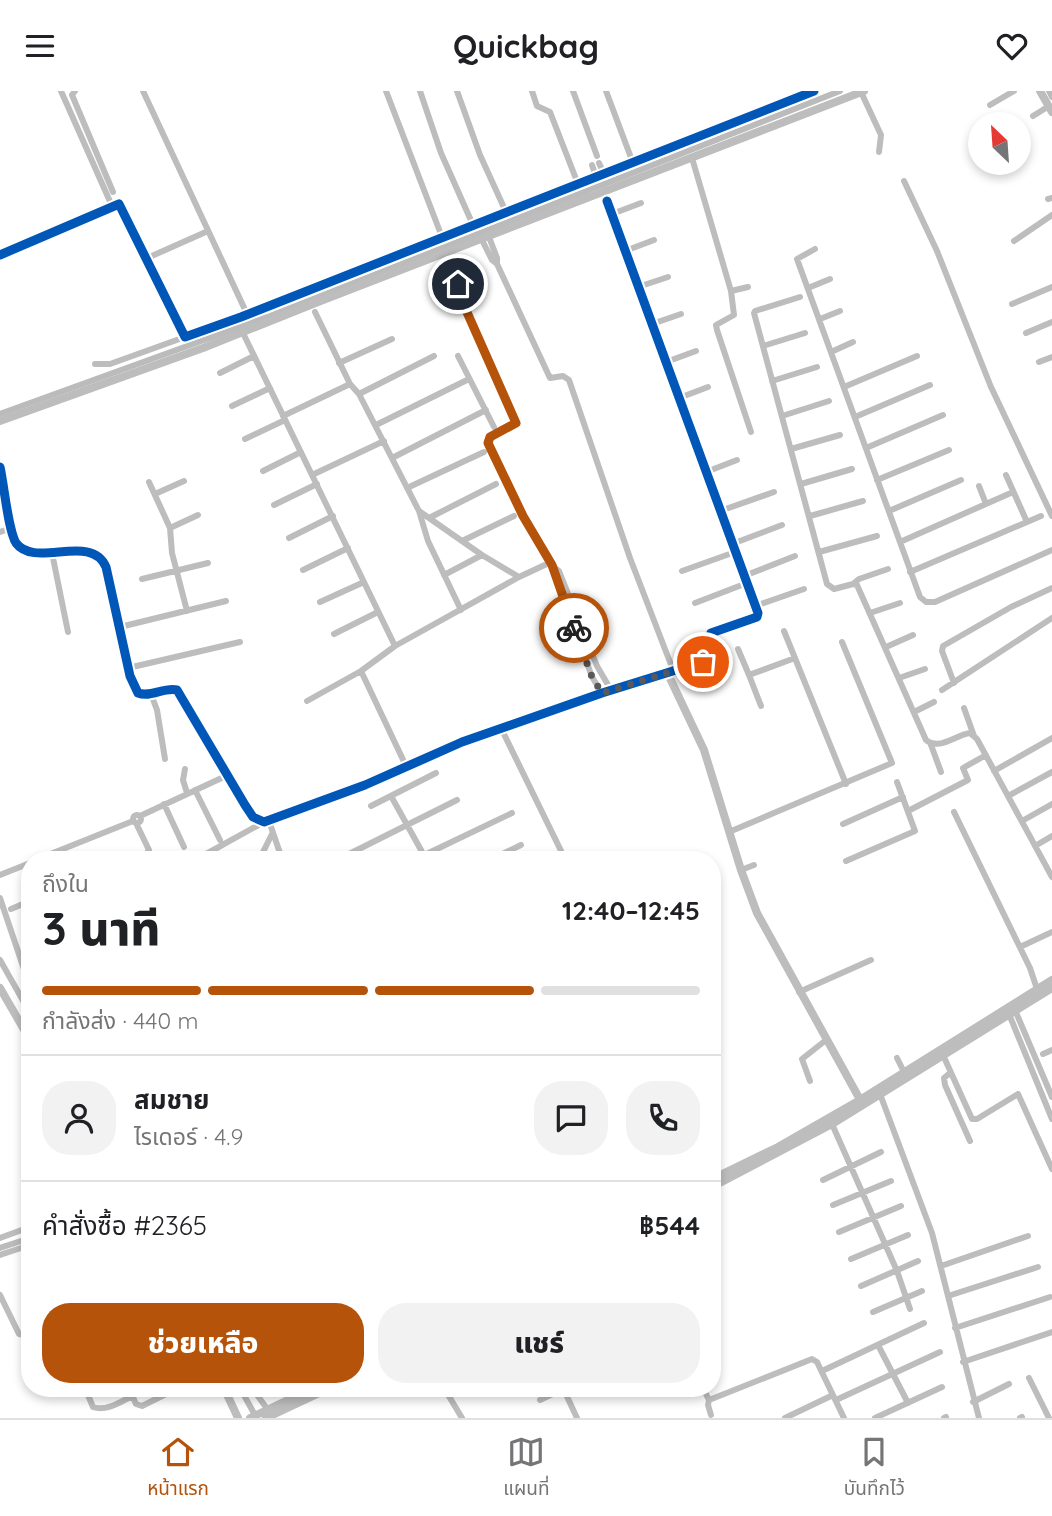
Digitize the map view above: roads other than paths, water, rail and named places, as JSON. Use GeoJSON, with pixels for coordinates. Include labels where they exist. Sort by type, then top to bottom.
{"type":"FeatureCollection","features":[{"type":"Feature","properties":{"kind":"street"},"geometry":{"type":"LineString","coordinates":[[61,91],[185,337]]}},
{"type":"Feature","properties":{"kind":"street"},"geometry":{"type":"LineString","coordinates":[[75,91],[72,95],[113,192]]}},
{"type":"Feature","properties":{"kind":"street"},"geometry":{"type":"LineString","coordinates":[[143,91],[247,314]]}},
{"type":"Feature","properties":{"kind":"street"},"geometry":{"type":"LineString","coordinates":[[386,91],[442,237]]}},
{"type":"Feature","properties":{"kind":"street"},"geometry":{"type":"LineString","coordinates":[[420,91],[441,153],[473,225]]}},
{"type":"Feature","properties":{"kind":"street"},"geometry":{"type":"LineString","coordinates":[[457,91],[480,155],[506,212]]}},
{"type":"Feature","properties":{"kind":"street"},"geometry":{"type":"LineString","coordinates":[[532,91],[537,106],[550,112],[578,184]]}},
{"type":"Feature","properties":{"kind":"street"},"geometry":{"type":"LineString","coordinates":[[573,91],[600,176]]}},
{"type":"Feature","properties":{"kind":"street"},"geometry":{"type":"LineString","coordinates":[[606,91],[633,163]]}},
{"type":"Feature","properties":{"kind":"street"},"geometry":{"type":"LineString","coordinates":[[95,364],[110,364],[247,314],[814,91]]}},
{"type":"Feature","properties":{"kind":"street"},"geometry":{"type":"LineString","coordinates":[[990,105],[1014,91]]}},
{"type":"Feature","properties":{"kind":"street"},"geometry":{"type":"LineString","coordinates":[[1032,115],[1050,109],[1040,91]]}},
{"type":"Feature","properties":{"kind":"street"},"geometry":{"type":"LineString","coordinates":[[0,421],[243,333],[862,92],[881,135],[878,152]]}},
{"type":"Feature","properties":{"kind":"street"},"geometry":{"type":"LineString","coordinates":[[692,158],[731,291],[734,315],[719,322],[716,325],[717,330],[751,432]]}},
{"type":"Feature","properties":{"kind":"street"},"geometry":{"type":"LineString","coordinates":[[904,181],[937,251],[991,387],[1052,516]]}},
{"type":"Feature","properties":{"kind":"street"},"geometry":{"type":"LineString","coordinates":[[212,851],[266,822],[365,785],[462,742],[611,689],[714,657],[711,633],[757,617],[746,580],[607,201]]}},
{"type":"Feature","properties":{"kind":"street"},"geometry":{"type":"LineString","coordinates":[[612,214],[641,203]]}},
{"type":"Feature","properties":{"kind":"street"},"geometry":{"type":"LineString","coordinates":[[0,255],[116,204]]}},
{"type":"Feature","properties":{"kind":"street"},"geometry":{"type":"LineString","coordinates":[[1014,241],[1052,215]]}},
{"type":"Feature","properties":{"kind":"street"},"geometry":{"type":"LineString","coordinates":[[145,260],[208,231]]}},
{"type":"Feature","properties":{"kind":"street"},"geometry":{"type":"LineString","coordinates":[[486,238],[492,260],[497,264],[550,378],[563,376],[569,380],[670,671],[704,750],[757,913],[861,1103]]}},
{"type":"Feature","properties":{"kind":"street"},"geometry":{"type":"LineString","coordinates":[[625,251],[654,240]]}},
{"type":"Feature","properties":{"kind":"street"},"geometry":{"type":"LineString","coordinates":[[815,249],[797,257],[919,597],[926,603],[935,602],[1052,549]]}},
{"type":"Feature","properties":{"kind":"street"},"geometry":{"type":"LineString","coordinates":[[446,253],[454,273]]}},
{"type":"Feature","properties":{"kind":"street"},"geometry":{"type":"LineString","coordinates":[[638,287],[668,277]]}},
{"type":"Feature","properties":{"kind":"street"},"geometry":{"type":"LineString","coordinates":[[808,288],[830,279]]}},
{"type":"Feature","properties":{"kind":"street"},"geometry":{"type":"LineString","coordinates":[[458,284],[466,310],[516,423],[490,437],[488,443],[523,516],[550,564],[592,677],[602,693]]}},
{"type":"Feature","properties":{"kind":"street"},"geometry":{"type":"LineString","coordinates":[[731,291],[748,287]]}},
{"type":"Feature","properties":{"kind":"street"},"geometry":{"type":"LineString","coordinates":[[1012,304],[1052,287]]}},
{"type":"Feature","properties":{"kind":"street"},"geometry":{"type":"LineString","coordinates":[[800,297],[754,312],[827,584],[831,589],[853,584],[859,579],[888,569]]}},
{"type":"Feature","properties":{"kind":"street"},"geometry":{"type":"LineString","coordinates":[[820,320],[839,311]]}},
{"type":"Feature","properties":{"kind":"street"},"geometry":{"type":"LineString","coordinates":[[315,312],[339,363],[376,425],[419,510],[428,541],[461,610]]}},
{"type":"Feature","properties":{"kind":"street"},"geometry":{"type":"LineString","coordinates":[[652,324],[681,314]]}},
{"type":"Feature","properties":{"kind":"street"},"geometry":{"type":"LineString","coordinates":[[1026,333],[1052,322]]}},
{"type":"Feature","properties":{"kind":"street"},"geometry":{"type":"LineString","coordinates":[[243,333],[395,646]]}},
{"type":"Feature","properties":{"kind":"street"},"geometry":{"type":"LineString","coordinates":[[763,346],[805,333]]}},
{"type":"Feature","properties":{"kind":"street"},"geometry":{"type":"LineString","coordinates":[[339,363],[392,339]]}},
{"type":"Feature","properties":{"kind":"street"},"geometry":{"type":"LineString","coordinates":[[831,352],[853,342]]}},
{"type":"Feature","properties":{"kind":"street"},"geometry":{"type":"LineString","coordinates":[[666,362],[696,351]]}},
{"type":"Feature","properties":{"kind":"street"},"geometry":{"type":"LineString","coordinates":[[220,373],[254,356]]}},
{"type":"Feature","properties":{"kind":"street"},"geometry":{"type":"LineString","coordinates":[[359,394],[433,356]]}},
{"type":"Feature","properties":{"kind":"street"},"geometry":{"type":"LineString","coordinates":[[458,356],[494,427]]}},
{"type":"Feature","properties":{"kind":"street"},"geometry":{"type":"LineString","coordinates":[[844,387],[918,356]]}},
{"type":"Feature","properties":{"kind":"street"},"geometry":{"type":"LineString","coordinates":[[1039,362],[1052,357]]}},
{"type":"Feature","properties":{"kind":"street"},"geometry":{"type":"LineString","coordinates":[[772,381],[817,367]]}},
{"type":"Feature","properties":{"kind":"street"},"geometry":{"type":"LineString","coordinates":[[376,425],[469,379]]}},
{"type":"Feature","properties":{"kind":"street"},"geometry":{"type":"LineString","coordinates":[[245,439],[351,384]]}},
{"type":"Feature","properties":{"kind":"street"},"geometry":{"type":"LineString","coordinates":[[855,417],[930,385]]}},
{"type":"Feature","properties":{"kind":"street"},"geometry":{"type":"LineString","coordinates":[[679,398],[708,387]]}},
{"type":"Feature","properties":{"kind":"street"},"geometry":{"type":"LineString","coordinates":[[232,407],[270,388]]}},
{"type":"Feature","properties":{"kind":"street"},"geometry":{"type":"LineString","coordinates":[[782,416],[829,401]]}},
{"type":"Feature","properties":{"kind":"street"},"geometry":{"type":"LineString","coordinates":[[392,458],[486,410]]}},
{"type":"Feature","properties":{"kind":"street"},"geometry":{"type":"LineString","coordinates":[[866,448],[943,415]]}},
{"type":"Feature","properties":{"kind":"street"},"geometry":{"type":"LineString","coordinates":[[791,449],[841,435]]}},
{"type":"Feature","properties":{"kind":"street"},"geometry":{"type":"LineString","coordinates":[[312,475],[384,442]]}},
{"type":"Feature","properties":{"kind":"street"},"geometry":{"type":"LineString","coordinates":[[877,480],[949,450]]}},
{"type":"Feature","properties":{"kind":"street"},"geometry":{"type":"LineString","coordinates":[[262,471],[301,452]]}},
{"type":"Feature","properties":{"kind":"street"},"geometry":{"type":"LineString","coordinates":[[407,488],[484,452]]}},
{"type":"Feature","properties":{"kind":"street"},"geometry":{"type":"LineString","coordinates":[[706,472],[737,460]]}},
{"type":"Feature","properties":{"kind":"street"},"geometry":{"type":"LineString","coordinates":[[0,467],[15,541],[20,547],[52,553],[92,551],[102,558],[128,668],[138,693],[142,695],[177,690],[253,817],[266,822],[279,851]]}},
{"type":"Feature","properties":{"kind":"street"},"geometry":{"type":"LineString","coordinates":[[801,484],[852,470]]}},
{"type":"Feature","properties":{"kind":"street"},"geometry":{"type":"LineString","coordinates":[[1006,475],[1027,522]]}},
{"type":"Feature","properties":{"kind":"street"},"geometry":{"type":"LineString","coordinates":[[155,494],[184,481]]}},
{"type":"Feature","properties":{"kind":"street"},"geometry":{"type":"LineString","coordinates":[[889,511],[961,481]]}},
{"type":"Feature","properties":{"kind":"street"},"geometry":{"type":"LineString","coordinates":[[149,482],[170,528],[172,552],[187,611]]}},
{"type":"Feature","properties":{"kind":"street"},"geometry":{"type":"LineString","coordinates":[[274,505],[317,484]]}},
{"type":"Feature","properties":{"kind":"street"},"geometry":{"type":"LineString","coordinates":[[429,519],[496,484]]}},
{"type":"Feature","properties":{"kind":"street"},"geometry":{"type":"LineString","coordinates":[[979,486],[986,503]]}},
{"type":"Feature","properties":{"kind":"street"},"geometry":{"type":"LineString","coordinates":[[720,511],[774,492]]}},
{"type":"Feature","properties":{"kind":"street"},"geometry":{"type":"LineString","coordinates":[[900,542],[1013,492]]}},
{"type":"Feature","properties":{"kind":"street"},"geometry":{"type":"LineString","coordinates":[[810,516],[863,501]]}},
{"type":"Feature","properties":{"kind":"street"},"geometry":{"type":"LineString","coordinates":[[419,510],[482,555],[519,577]]}},
{"type":"Feature","properties":{"kind":"street"},"geometry":{"type":"LineString","coordinates":[[170,528],[198,515]]}},
{"type":"Feature","properties":{"kind":"street"},"geometry":{"type":"LineString","coordinates":[[289,538],[333,516]]}},
{"type":"Feature","properties":{"kind":"street"},"geometry":{"type":"LineString","coordinates":[[462,541],[514,516]]}},
{"type":"Feature","properties":{"kind":"street"},"geometry":{"type":"LineString","coordinates":[[910,572],[1041,516]]}},
{"type":"Feature","properties":{"kind":"street"},"geometry":{"type":"LineString","coordinates":[[732,544],[782,525]]}},
{"type":"Feature","properties":{"kind":"street"},"geometry":{"type":"LineString","coordinates":[[0,532],[12,528]]}},
{"type":"Feature","properties":{"kind":"street"},"geometry":{"type":"LineString","coordinates":[[819,552],[877,535]]}},
{"type":"Feature","properties":{"kind":"street"},"geometry":{"type":"LineString","coordinates":[[303,570],[348,548]]}},
{"type":"Feature","properties":{"kind":"street"},"geometry":{"type":"LineString","coordinates":[[682,571],[735,551]]}},
{"type":"Feature","properties":{"kind":"street"},"geometry":{"type":"LineString","coordinates":[[52,553],[68,632]]}},
{"type":"Feature","properties":{"kind":"street"},"geometry":{"type":"LineString","coordinates":[[444,575],[482,555]]}},
{"type":"Feature","properties":{"kind":"street"},"geometry":{"type":"LineString","coordinates":[[695,603],[795,556]]}},
{"type":"Feature","properties":{"kind":"street"},"geometry":{"type":"LineString","coordinates":[[142,579],[208,563]]}},
{"type":"Feature","properties":{"kind":"street"},"geometry":{"type":"LineString","coordinates":[[550,564],[559,571],[597,666],[611,689]]}},
{"type":"Feature","properties":{"kind":"street"},"geometry":{"type":"LineString","coordinates":[[307,701],[361,671],[395,646],[519,577],[550,564]]}},
{"type":"Feature","properties":{"kind":"street"},"geometry":{"type":"LineString","coordinates":[[320,602],[364,582]]}},
{"type":"Feature","properties":{"kind":"street"},"geometry":{"type":"LineString","coordinates":[[853,584],[857,585],[941,772]]}},
{"type":"Feature","properties":{"kind":"street"},"geometry":{"type":"LineString","coordinates":[[954,683],[942,651],[943,646],[1011,607],[1052,588]]}},
{"type":"Feature","properties":{"kind":"street"},"geometry":{"type":"LineString","coordinates":[[755,606],[804,589]]}},
{"type":"Feature","properties":{"kind":"street"},"geometry":{"type":"LineString","coordinates":[[120,628],[226,601]]}},
{"type":"Feature","properties":{"kind":"street"},"geometry":{"type":"LineString","coordinates":[[870,613],[900,603]]}},
{"type":"Feature","properties":{"kind":"street"},"geometry":{"type":"LineString","coordinates":[[334,634],[378,612]]}},
{"type":"Feature","properties":{"kind":"street"},"geometry":{"type":"LineString","coordinates":[[942,690],[1052,618]]}},
{"type":"Feature","properties":{"kind":"street"},"geometry":{"type":"LineString","coordinates":[[784,631],[846,783]]}},
{"type":"Feature","properties":{"kind":"street"},"geometry":{"type":"LineString","coordinates":[[886,647],[913,635]]}},
{"type":"Feature","properties":{"kind":"street"},"geometry":{"type":"LineString","coordinates":[[128,668],[240,642]]}},
{"type":"Feature","properties":{"kind":"street"},"geometry":{"type":"LineString","coordinates":[[729,832],[892,762],[842,642]]}},
{"type":"Feature","properties":{"kind":"street"},"geometry":{"type":"LineString","coordinates":[[738,649],[761,706]]}},
{"type":"Feature","properties":{"kind":"street"},"geometry":{"type":"LineString","coordinates":[[749,675],[795,658]]}},
{"type":"Feature","properties":{"kind":"street"},"geometry":{"type":"LineString","coordinates":[[900,678],[925,669]]}},
{"type":"Feature","properties":{"kind":"street"},"geometry":{"type":"LineString","coordinates":[[361,671],[406,766]]}},
{"type":"Feature","properties":{"kind":"street"},"geometry":{"type":"LineString","coordinates":[[152,694],[165,759]]}},
{"type":"Feature","properties":{"kind":"street"},"geometry":{"type":"LineString","coordinates":[[914,712],[934,702]]}},
{"type":"Feature","properties":{"kind":"street"},"geometry":{"type":"LineString","coordinates":[[964,708],[974,736],[1051,872]]}},
{"type":"Feature","properties":{"kind":"street"},"geometry":{"type":"LineString","coordinates":[[501,728],[561,851]]}},
{"type":"Feature","properties":{"kind":"street"},"geometry":{"type":"LineString","coordinates":[[931,745],[964,734],[974,736]]}},
{"type":"Feature","properties":{"kind":"street"},"geometry":{"type":"LineString","coordinates":[[994,771],[1052,739]]}},
{"type":"Feature","properties":{"kind":"street"},"geometry":{"type":"LineString","coordinates":[[908,810],[968,781],[964,767],[986,755]]}},
{"type":"Feature","properties":{"kind":"street"},"geometry":{"type":"LineString","coordinates":[[186,769],[183,781],[187,793]]}},
{"type":"Feature","properties":{"kind":"street"},"geometry":{"type":"LineString","coordinates":[[1008,796],[1052,772]]}},
{"type":"Feature","properties":{"kind":"street"},"geometry":{"type":"LineString","coordinates":[[371,806],[436,773]]}},
{"type":"Feature","properties":{"kind":"street"},"geometry":{"type":"LineString","coordinates":[[58,851],[136,820],[228,775]]}},
{"type":"Feature","properties":{"kind":"street"},"geometry":{"type":"LineString","coordinates":[[846,861],[915,831],[897,782]]}},
{"type":"Feature","properties":{"kind":"street"},"geometry":{"type":"LineString","coordinates":[[195,790],[220,841]]}},
{"type":"Feature","properties":{"kind":"street"},"geometry":{"type":"LineString","coordinates":[[391,796],[422,851]]}},
{"type":"Feature","properties":{"kind":"street"},"geometry":{"type":"LineString","coordinates":[[843,824],[903,797]]}},
{"type":"Feature","properties":{"kind":"street"},"geometry":{"type":"LineString","coordinates":[[355,851],[457,800]]}},
{"type":"Feature","properties":{"kind":"street"},"geometry":{"type":"LineString","coordinates":[[164,804],[184,847]]}},
{"type":"Feature","properties":{"kind":"street"},"geometry":{"type":"LineString","coordinates":[[1022,821],[1052,804]]}},
{"type":"Feature","properties":{"kind":"street"},"geometry":{"type":"LineString","coordinates":[[954,812],[1020,947],[1037,989]]}},
{"type":"Feature","properties":{"kind":"street"},"geometry":{"type":"LineString","coordinates":[[437,851],[512,813]]}},
{"type":"Feature","properties":{"kind":"street"},"geometry":{"type":"LineString","coordinates":[[136,820],[148,851]]}},
{"type":"Feature","properties":{"kind":"street"},"geometry":{"type":"LineString","coordinates":[[264,851],[272,834]]}},
{"type":"Feature","properties":{"kind":"street"},"geometry":{"type":"LineString","coordinates":[[1035,846],[1052,837]]}},
{"type":"Feature","properties":{"kind":"street"},"geometry":{"type":"LineString","coordinates":[[509,851],[521,845]]}},
{"type":"Feature","properties":{"kind":"street"},"geometry":{"type":"LineString","coordinates":[[741,870],[754,865]]}},
{"type":"Feature","properties":{"kind":"street"},"geometry":{"type":"LineString","coordinates":[[0,874],[21,866]]}},
{"type":"Feature","properties":{"kind":"street"},"geometry":{"type":"LineString","coordinates":[[0,898],[21,960]]}},
{"type":"Feature","properties":{"kind":"street"},"geometry":{"type":"LineString","coordinates":[[10,909],[21,905]]}},
{"type":"Feature","properties":{"kind":"street"},"geometry":{"type":"LineString","coordinates":[[1020,947],[1052,932]]}},
{"type":"Feature","properties":{"kind":"street"},"geometry":{"type":"LineString","coordinates":[[799,992],[871,960]]}},
{"type":"Feature","properties":{"kind":"street"},"geometry":{"type":"LineString","coordinates":[[721,1182],[832,1124],[904,1072],[1052,980]]}},
{"type":"Feature","properties":{"kind":"street"},"geometry":{"type":"LineString","coordinates":[[0,988],[21,1024]]}},
{"type":"Feature","properties":{"kind":"street"},"geometry":{"type":"LineString","coordinates":[[721,1175],[880,1094],[1052,988]]}},
{"type":"Feature","properties":{"kind":"street"},"geometry":{"type":"LineString","coordinates":[[1012,1012],[1052,1097]]}},
{"type":"Feature","properties":{"kind":"street"},"geometry":{"type":"LineString","coordinates":[[810,1081],[803,1059],[825,1040]]}},
{"type":"Feature","properties":{"kind":"street"},"geometry":{"type":"LineString","coordinates":[[1043,1054],[1052,1050]]}},
{"type":"Feature","properties":{"kind":"street"},"geometry":{"type":"LineString","coordinates":[[943,1055],[972,1119],[977,1119],[1018,1094],[1052,1169]]}},
{"type":"Feature","properties":{"kind":"street"},"geometry":{"type":"LineString","coordinates":[[897,1058],[904,1072]]}},
{"type":"Feature","properties":{"kind":"street"},"geometry":{"type":"LineString","coordinates":[[950,1073],[944,1078],[945,1085],[970,1142]]}},
{"type":"Feature","properties":{"kind":"street"},"geometry":{"type":"LineString","coordinates":[[1047,1089],[1052,1119]]}},
{"type":"Feature","properties":{"kind":"street"},"geometry":{"type":"LineString","coordinates":[[880,1094],[906,1161],[941,1266],[979,1418]]}},
{"type":"Feature","properties":{"kind":"street"},"geometry":{"type":"LineString","coordinates":[[832,1124],[897,1271],[910,1308]]}},
{"type":"Feature","properties":{"kind":"street"},"geometry":{"type":"LineString","coordinates":[[823,1180],[881,1152]]}},
{"type":"Feature","properties":{"kind":"street"},"geometry":{"type":"LineString","coordinates":[[833,1205],[891,1181]]}},
{"type":"Feature","properties":{"kind":"street"},"geometry":{"type":"LineString","coordinates":[[839,1232],[901,1206]]}},
{"type":"Feature","properties":{"kind":"street"},"geometry":{"type":"LineString","coordinates":[[0,1238],[21,1230]]}},
{"type":"Feature","properties":{"kind":"street"},"geometry":{"type":"LineString","coordinates":[[851,1259],[908,1235]]}},
{"type":"Feature","properties":{"kind":"street"},"geometry":{"type":"LineString","coordinates":[[941,1266],[1028,1236]]}},
{"type":"Feature","properties":{"kind":"street"},"geometry":{"type":"LineString","coordinates":[[0,1255],[21,1248]]}},
{"type":"Feature","properties":{"kind":"street"},"geometry":{"type":"LineString","coordinates":[[861,1286],[918,1261]]}},
{"type":"Feature","properties":{"kind":"street"},"geometry":{"type":"LineString","coordinates":[[948,1296],[1038,1267]]}},
{"type":"Feature","properties":{"kind":"street"},"geometry":{"type":"LineString","coordinates":[[873,1312],[922,1291]]}},
{"type":"Feature","properties":{"kind":"street"},"geometry":{"type":"LineString","coordinates":[[0,1295],[21,1334]]}},
{"type":"Feature","properties":{"kind":"street"},"geometry":{"type":"LineString","coordinates":[[955,1328],[1050,1297]]}},
{"type":"Feature","properties":{"kind":"street"},"geometry":{"type":"LineString","coordinates":[[822,1371],[924,1323]]}},
{"type":"Feature","properties":{"kind":"street"},"geometry":{"type":"LineString","coordinates":[[963,1362],[1052,1332]]}},
{"type":"Feature","properties":{"kind":"street"},"geometry":{"type":"LineString","coordinates":[[878,1345],[908,1403]]}},
{"type":"Feature","properties":{"kind":"street"},"geometry":{"type":"LineString","coordinates":[[785,1418],[940,1352]]}},
{"type":"Feature","properties":{"kind":"street"},"geometry":{"type":"LineString","coordinates":[[721,1394],[806,1360],[817,1362],[844,1418]]}},
{"type":"Feature","properties":{"kind":"street"},"geometry":{"type":"LineString","coordinates":[[1029,1378],[1049,1418]]}},
{"type":"Feature","properties":{"kind":"street"},"geometry":{"type":"LineString","coordinates":[[973,1402],[1009,1384]]}},
{"type":"Feature","properties":{"kind":"street"},"geometry":{"type":"LineString","coordinates":[[876,1418],[942,1387]]}},
{"type":"Feature","properties":{"kind":"street"},"geometry":{"type":"LineString","coordinates":[[90,1397],[96,1408],[107,1407],[128,1397]]}},
{"type":"Feature","properties":{"kind":"street"},"geometry":{"type":"LineString","coordinates":[[131,1397],[136,1404],[142,1406],[160,1397]]}},
{"type":"Feature","properties":{"kind":"street"},"geometry":{"type":"LineString","coordinates":[[228,1397],[238,1418]]}},
{"type":"Feature","properties":{"kind":"street"},"geometry":{"type":"LineString","coordinates":[[257,1397],[268,1415]]}},
{"type":"Feature","properties":{"kind":"street"},"geometry":{"type":"LineString","coordinates":[[268,1415],[298,1397]]}},
{"type":"Feature","properties":{"kind":"street"},"geometry":{"type":"LineString","coordinates":[[250,1418],[268,1415],[309,1397]]}},
{"type":"Feature","properties":{"kind":"street"},"geometry":{"type":"LineString","coordinates":[[450,1397],[463,1418]]}},
{"type":"Feature","properties":{"kind":"street"},"geometry":{"type":"LineString","coordinates":[[540,1400],[546,1397]]}},
{"type":"Feature","properties":{"kind":"street"},"geometry":{"type":"LineString","coordinates":[[567,1397],[577,1418]]}},
{"type":"Feature","properties":{"kind":"street"},"geometry":{"type":"LineString","coordinates":[[711,1415],[708,1405],[709,1399],[714,1397]]}},
{"type":"Feature","properties":{"kind":"waterway"},"geometry":{"type":"LineString","coordinates":[[0,414],[270,316],[840,91]]}},
{"type":"Feature","properties":{"kind":"waterway"},"geometry":{"type":"LineString","coordinates":[[1049,91],[1052,97]]}},
{"type":"Feature","properties":{"kind":"waterway"},"geometry":{"type":"LineString","coordinates":[[0,960],[21,997]]}},
{"type":"Feature","properties":{"kind":"waterway"},"geometry":{"type":"LineString","coordinates":[[0,1248],[21,1241]]}},
{"type":"Feature","properties":{"kind":"waterway"},"geometry":{"type":"LineString","coordinates":[[245,1397],[256,1417]]}}]}
